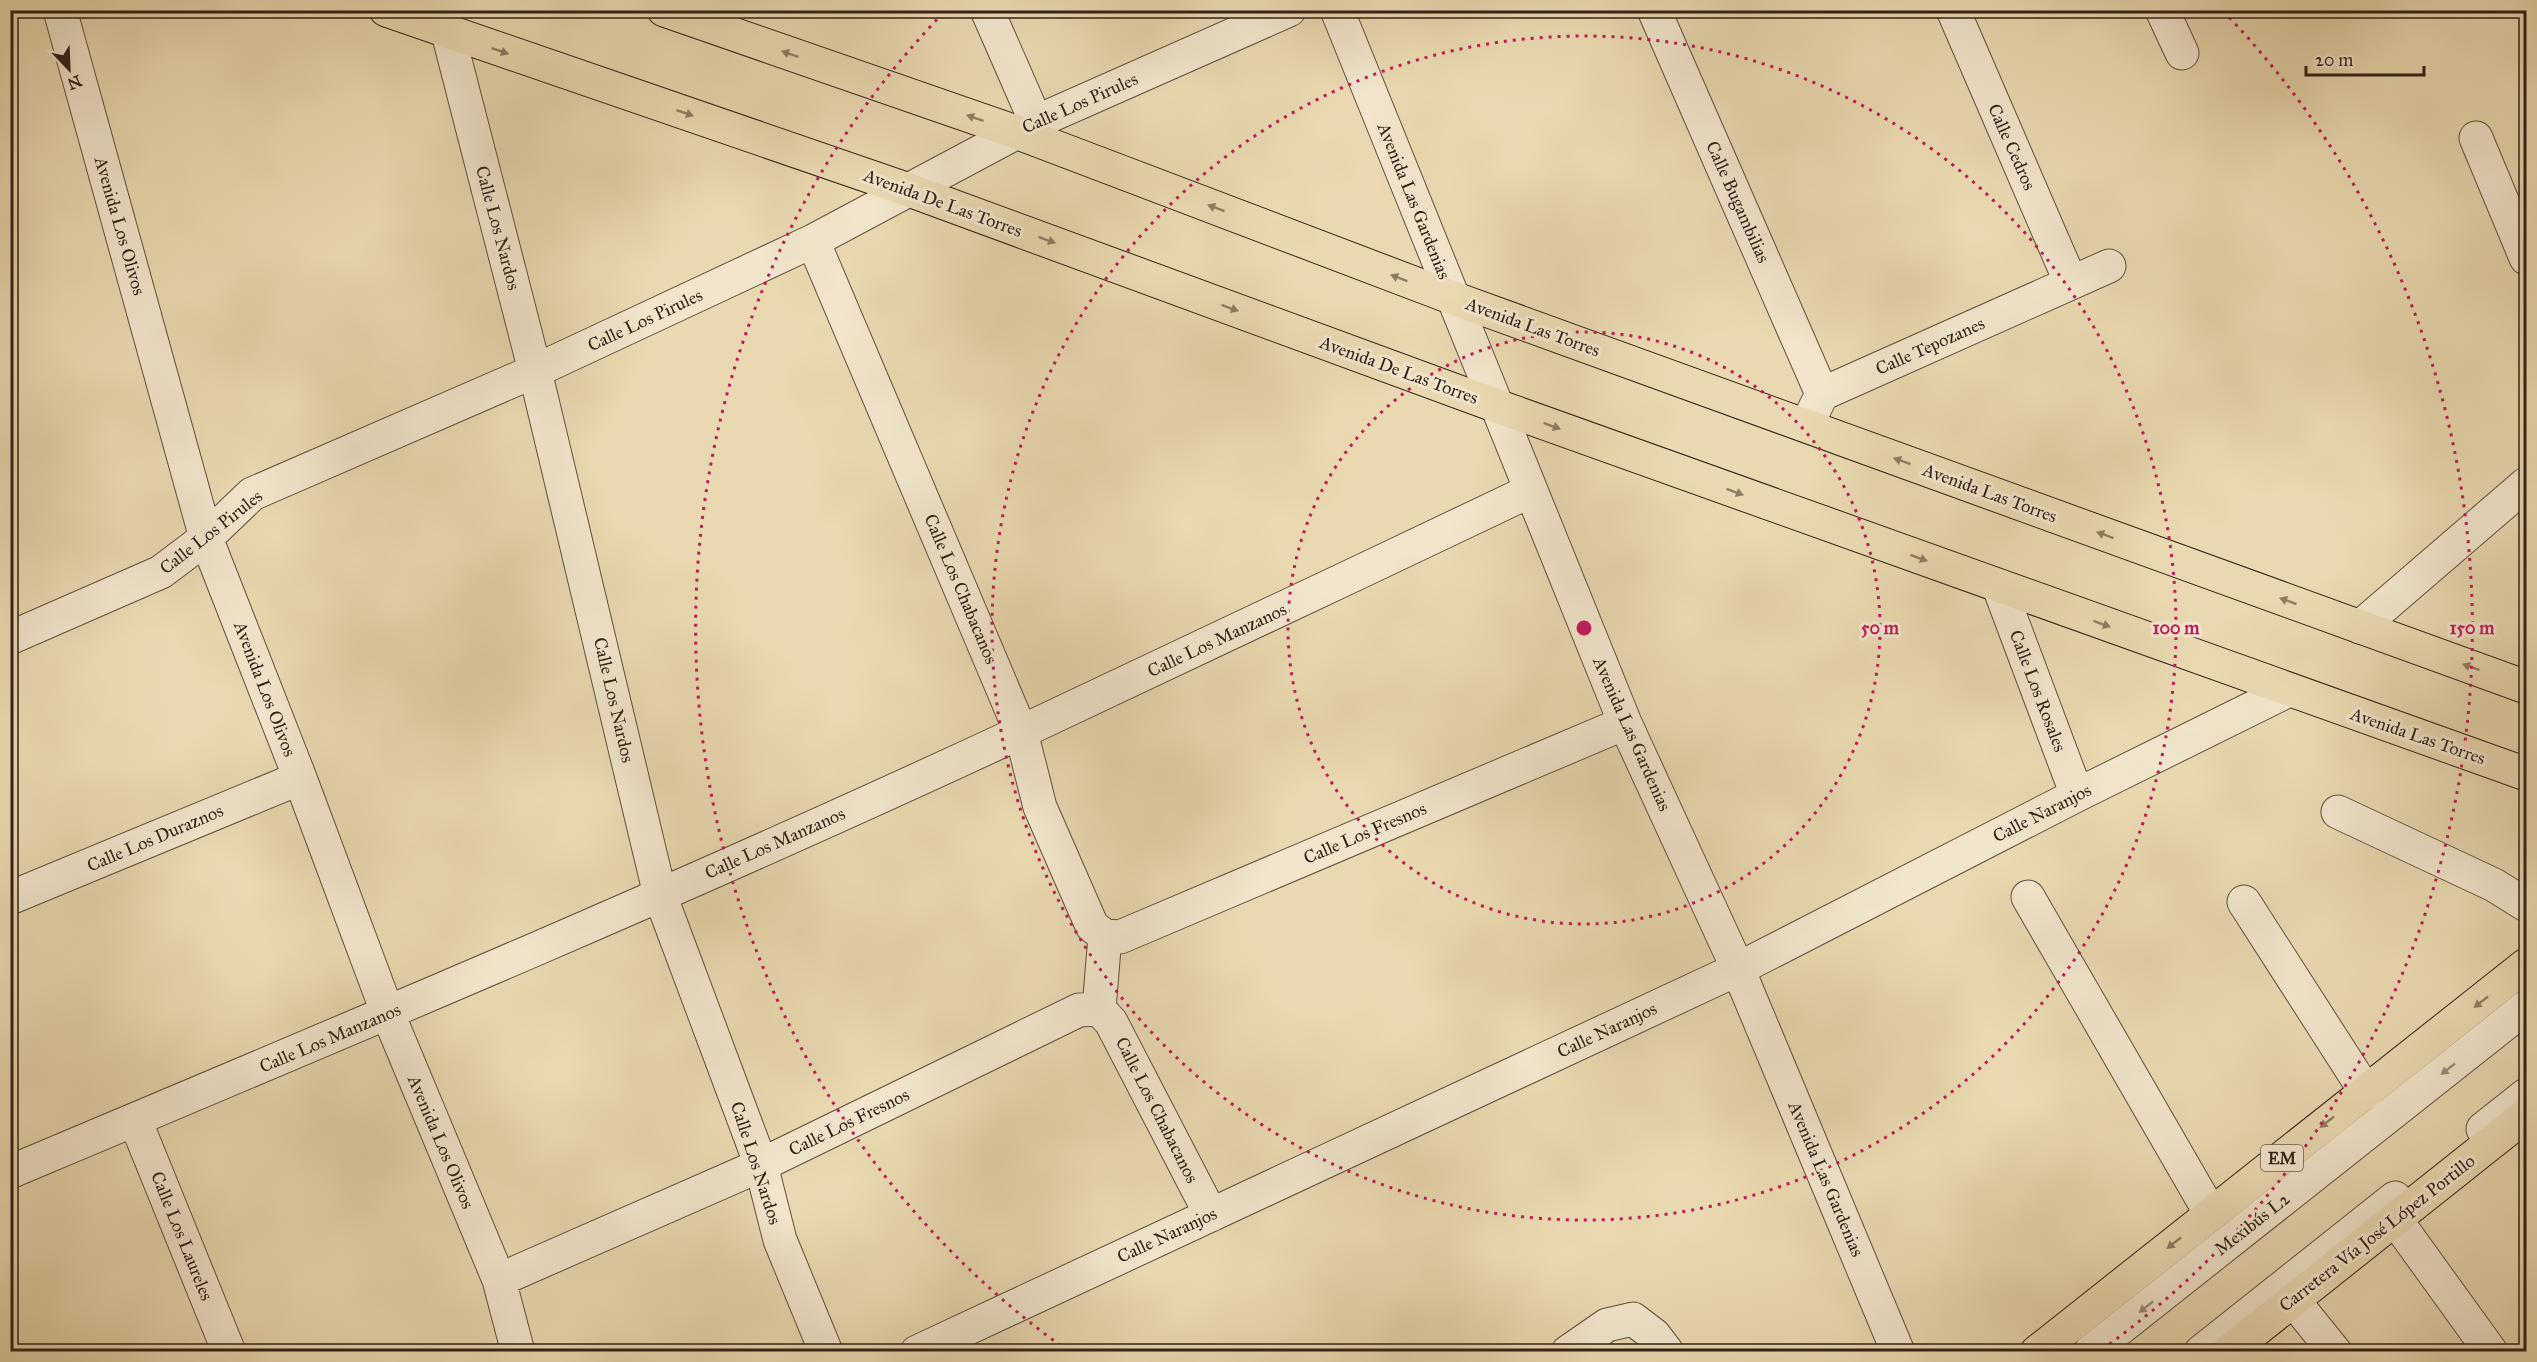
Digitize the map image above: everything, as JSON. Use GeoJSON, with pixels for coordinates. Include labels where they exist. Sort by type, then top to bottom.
{"type":"FeatureCollection","features":[{"type":"Feature","properties":{"kind":"main road","name":"Avenida De Las Torres"},"geometry":{"type":"LineString","coordinates":[[386,10],[909,190],[1497,406]]}},
{"type":"Feature","properties":{"kind":"main road"},"geometry":{"type":"LineString","coordinates":[[664,10],[1026,127],[1453,298]]}},
{"type":"Feature","properties":{"kind":"main road","name":"Avenida Las Torres"},"geometry":{"type":"LineString","coordinates":[[1453,298],[2526,687]]}},
{"type":"Feature","properties":{"kind":"main road","name":"Avenida Las Torres"},"geometry":{"type":"LineString","coordinates":[[1497,406],[2526,774]]}},
{"type":"Feature","properties":{"kind":"main road","name":"EM"},"geometry":{"type":"LineString","coordinates":[[2037,1352],[2526,965]]}},
{"type":"Feature","properties":{"kind":"main road","name":"Carretera Vía José López Portillo"},"geometry":{"type":"LineString","coordinates":[[2228,1352],[2526,1115]]}},
{"type":"Feature","properties":{"kind":"street","name":"Avenida Los Olivos"},"geometry":{"type":"LineString","coordinates":[[60,10],[206,538],[300,778],[388,1014],[499,1280],[518,1352]]}},
{"type":"Feature","properties":{"kind":"street"},"geometry":{"type":"LineString","coordinates":[[987,10],[1026,127]]}},
{"type":"Feature","properties":{"kind":"street","name":"Calle Los Pirules"},"geometry":{"type":"LineString","coordinates":[[10,638],[162,573],[206,538],[252,494],[536,371],[813,241],[1026,127],[1289,10]]}},
{"type":"Feature","properties":{"kind":"street","name":"Avenida Las Gardenias"},"geometry":{"type":"LineString","coordinates":[[1337,10],[1625,723],[1738,969],[1898,1352]]}},
{"type":"Feature","properties":{"kind":"street","name":"Calle Bugambilias"},"geometry":{"type":"LineString","coordinates":[[1654,10],[1822,394]]}},
{"type":"Feature","properties":{"kind":"street","name":"Calle Cedros"},"geometry":{"type":"LineString","coordinates":[[1953,10],[2072,283]]}},
{"type":"Feature","properties":{"kind":"street"},"geometry":{"type":"LineString","coordinates":[[2162,10],[2182,53]]}},
{"type":"Feature","properties":{"kind":"street","name":"Calle Los Nardos"},"geometry":{"type":"LineString","coordinates":[[448,33],[536,371],[660,895],[761,1166],[780,1240],[826,1352]]}},
{"type":"Feature","properties":{"kind":"street"},"geometry":{"type":"LineString","coordinates":[[2476,138],[2526,258]]}},
{"type":"Feature","properties":{"kind":"street","name":"Calle Los Chabacanos"},"geometry":{"type":"LineString","coordinates":[[813,241],[1021,732],[1040,807],[1092,926],[1105,936]]}},
{"type":"Feature","properties":{"kind":"street","name":"Calle Tepozanes"},"geometry":{"type":"LineString","coordinates":[[1822,394],[2109,266]]}},
{"type":"Feature","properties":{"kind":"street"},"geometry":{"type":"LineString","coordinates":[[1805,427],[1822,394]]}},
{"type":"Feature","properties":{"kind":"street"},"geometry":{"type":"LineString","coordinates":[[2360,627],[2526,484]]}},
{"type":"Feature","properties":{"kind":"street","name":"Calle Los Manzanos"},"geometry":{"type":"LineString","coordinates":[[10,1172],[388,1014],[660,895],[1021,732],[1530,491]]}},
{"type":"Feature","properties":{"kind":"street","name":"Calle Los Rosales"},"geometry":{"type":"LineString","coordinates":[[1999,587],[2077,795]]}},
{"type":"Feature","properties":{"kind":"street","name":"Calle Naranjos"},"geometry":{"type":"LineString","coordinates":[[917,1352],[1738,969],[2077,795],[2289,690]]}},
{"type":"Feature","properties":{"kind":"street","name":"Calle Los Fresnos"},"geometry":{"type":"LineString","coordinates":[[1105,936],[1120,937],[1625,723]]}},
{"type":"Feature","properties":{"kind":"street","name":"Calle Los Duraznos"},"geometry":{"type":"LineString","coordinates":[[10,898],[300,778]]}},
{"type":"Feature","properties":{"kind":"street"},"geometry":{"type":"LineString","coordinates":[[2338,812],[2494,885],[2526,905]]}},
{"type":"Feature","properties":{"kind":"street"},"geometry":{"type":"LineString","coordinates":[[2028,897],[2211,1214]]}},
{"type":"Feature","properties":{"kind":"street"},"geometry":{"type":"LineString","coordinates":[[2244,902],[2366,1092]]}},
{"type":"Feature","properties":{"kind":"street"},"geometry":{"type":"LineString","coordinates":[[1099,1009],[1105,936]]}},
{"type":"Feature","properties":{"kind":"street","name":"Mexibús L2"},"geometry":{"type":"LineString","coordinates":[[2090,1352],[2526,1006]]}},
{"type":"Feature","properties":{"kind":"street","name":"Calle Los Chabacanos"},"geometry":{"type":"LineString","coordinates":[[1099,1009],[1112,1022],[1211,1215]]}},
{"type":"Feature","properties":{"kind":"street","name":"Calle Los Fresnos"},"geometry":{"type":"LineString","coordinates":[[499,1280],[761,1166],[1079,1011],[1099,1009]]}},
{"type":"Feature","properties":{"kind":"street"},"geometry":{"type":"LineString","coordinates":[[2201,1352],[2526,1095]]}},
{"type":"Feature","properties":{"kind":"street","name":"Calle Los Laureles"},"geometry":{"type":"LineString","coordinates":[[135,1120],[229,1352]]}},
{"type":"Feature","properties":{"kind":"street"},"geometry":{"type":"LineString","coordinates":[[2395,1219],[2491,1352]]}},
{"type":"Feature","properties":{"kind":"street"},"geometry":{"type":"LineString","coordinates":[[2293,1300],[2335,1352]]}},
{"type":"Feature","properties":{"kind":"street"},"geometry":{"type":"LineString","coordinates":[[1568,1352],[1607,1325],[1634,1319],[1654,1335],[1667,1352]]}}]}
